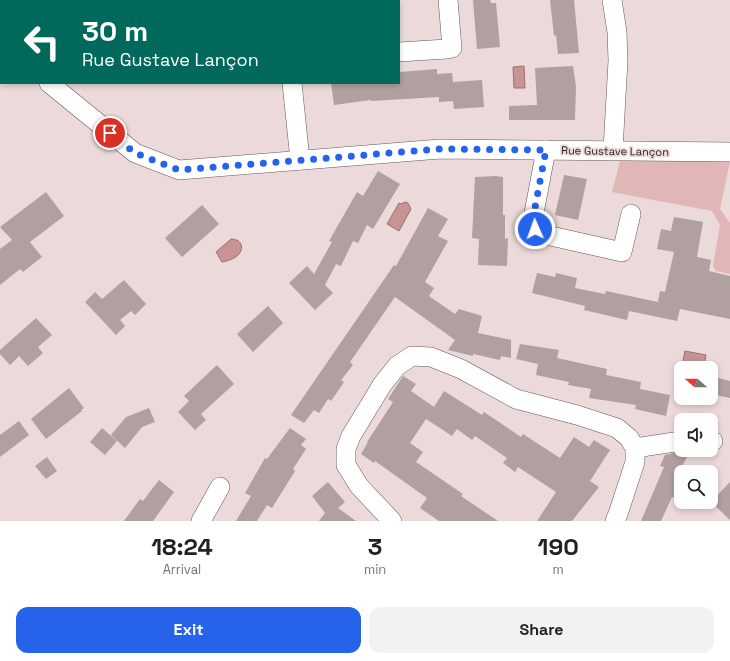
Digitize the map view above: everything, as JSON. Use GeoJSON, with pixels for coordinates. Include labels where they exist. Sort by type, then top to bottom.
{"type":"FeatureCollection","features":[{"type":"Feature","properties":{"kind":"street"},"geometry":{"type":"LineString","coordinates":[[400,52],[452,48],[448,0]]}},
{"type":"Feature","properties":{"kind":"street"},"geometry":{"type":"LineString","coordinates":[[612,0],[617,32],[618,61],[613,150]]}},
{"type":"Feature","properties":{"kind":"street","name":"Rue Gustave Lançon"},"geometry":{"type":"LineString","coordinates":[[50,84],[135,153],[179,170],[440,149],[730,152]]}},
{"type":"Feature","properties":{"kind":"street"},"geometry":{"type":"LineString","coordinates":[[292,84],[300,160]]}},
{"type":"Feature","properties":{"kind":"street"},"geometry":{"type":"LineString","coordinates":[[546,150],[533,218],[535,229],[542,234],[622,252],[631,214]]}},
{"type":"Feature","properties":{"kind":"street"},"geometry":{"type":"LineString","coordinates":[[392,521],[359,486],[346,465],[346,449],[351,436],[382,385],[397,366],[412,356],[431,357],[461,369],[516,399],[577,415],[616,428],[629,438],[636,448],[635,462],[615,521]]}},
{"type":"Feature","properties":{"kind":"street"},"geometry":{"type":"LineString","coordinates":[[636,448],[674,442]]}},
{"type":"Feature","properties":{"kind":"street"},"geometry":{"type":"LineString","coordinates":[[201,521],[220,487]]}},
{"type":"Feature","properties":{"kind":"shaded area"},"geometry":{"type":"Polygon","coordinates":[[[524,66],[525,88],[514,88],[513,67],[524,66]]]}},
{"type":"Feature","properties":{"kind":"shaded area"},"geometry":{"type":"Polygon","coordinates":[[[620,161],[730,161],[720,209],[730,223],[730,274],[716,271],[713,266],[720,225],[712,211],[612,192],[620,161]]]}},
{"type":"Feature","properties":{"kind":"shaded area"},"geometry":{"type":"Polygon","coordinates":[[[405,202],[408,203],[411,209],[399,231],[387,224],[399,203],[401,204],[405,202]]]}},
{"type":"Feature","properties":{"kind":"shaded area"},"geometry":{"type":"Polygon","coordinates":[[[231,239],[237,240],[241,244],[241,251],[234,258],[222,262],[216,252],[231,239]]]}},
{"type":"Feature","properties":{"kind":"shaded area"},"geometry":{"type":"Polygon","coordinates":[[[685,351],[706,355],[705,361],[683,361],[685,351]]]}},
{"type":"Feature","properties":{"kind":"building"},"geometry":{"type":"Polygon","coordinates":[[[473,0],[490,0],[491,3],[496,3],[500,47],[477,49],[473,0]]]}},
{"type":"Feature","properties":{"kind":"building"},"geometry":{"type":"Polygon","coordinates":[[[550,0],[574,0],[579,53],[558,54],[556,35],[554,36],[550,0]]]}},
{"type":"Feature","properties":{"kind":"building"},"geometry":{"type":"Polygon","coordinates":[[[573,66],[576,86],[575,120],[509,120],[509,106],[537,105],[535,68],[573,66]]]}},
{"type":"Feature","properties":{"kind":"building"},"geometry":{"type":"Polygon","coordinates":[[[437,69],[437,74],[452,73],[453,82],[482,80],[484,107],[454,109],[453,101],[439,102],[439,97],[371,100],[334,105],[331,84],[400,84],[400,72],[437,69]]]}},
{"type":"Feature","properties":{"kind":"building"},"geometry":{"type":"Polygon","coordinates":[[[378,171],[400,184],[373,229],[367,225],[358,243],[353,241],[341,266],[336,264],[325,285],[333,293],[315,310],[289,283],[307,266],[314,274],[332,242],[329,241],[357,192],[363,196],[378,171]]]}},
{"type":"Feature","properties":{"kind":"building"},"geometry":{"type":"Polygon","coordinates":[[[564,175],[587,179],[578,220],[555,215],[564,175]]]}},
{"type":"Feature","properties":{"kind":"building"},"geometry":{"type":"Polygon","coordinates":[[[475,177],[503,177],[503,215],[505,215],[505,239],[508,238],[507,266],[478,265],[479,239],[472,238],[475,177]]]}},
{"type":"Feature","properties":{"kind":"building"},"geometry":{"type":"Polygon","coordinates":[[[46,192],[64,216],[30,242],[42,257],[23,272],[20,269],[0,285],[0,249],[12,240],[0,227],[46,192]]]}},
{"type":"Feature","properties":{"kind":"building"},"geometry":{"type":"Polygon","coordinates":[[[202,205],[219,224],[182,257],[165,238],[202,205]]]}},
{"type":"Feature","properties":{"kind":"building"},"geometry":{"type":"Polygon","coordinates":[[[428,208],[448,219],[438,236],[448,241],[425,282],[434,288],[429,296],[455,314],[459,309],[482,316],[478,333],[511,340],[511,358],[501,356],[500,360],[448,350],[455,340],[395,297],[350,362],[353,365],[341,380],[344,382],[331,401],[328,399],[319,413],[314,410],[304,423],[291,415],[394,265],[396,266],[428,208]]]}},
{"type":"Feature","properties":{"kind":"building"},"geometry":{"type":"Polygon","coordinates":[[[674,217],[703,222],[697,257],[711,260],[709,271],[730,276],[730,319],[680,309],[677,321],[629,311],[627,320],[584,310],[585,306],[532,293],[537,273],[555,277],[556,273],[577,278],[575,288],[605,294],[606,291],[658,302],[660,291],[665,292],[674,252],[657,249],[661,229],[671,231],[674,217]]]}},
{"type":"Feature","properties":{"kind":"building"},"geometry":{"type":"Polygon","coordinates":[[[124,280],[146,304],[135,315],[131,311],[120,320],[125,326],[116,335],[85,302],[95,292],[102,299],[124,280]]]}},
{"type":"Feature","properties":{"kind":"building"},"geometry":{"type":"Polygon","coordinates":[[[268,306],[283,323],[253,352],[237,334],[268,306]]]}},
{"type":"Feature","properties":{"kind":"building"},"geometry":{"type":"Polygon","coordinates":[[[36,318],[52,335],[38,347],[43,353],[28,366],[19,356],[10,365],[0,354],[0,350],[36,318]]]}},
{"type":"Feature","properties":{"kind":"building"},"geometry":{"type":"Polygon","coordinates":[[[520,344],[559,350],[557,358],[607,369],[606,375],[641,382],[640,389],[670,395],[666,416],[635,409],[636,405],[589,398],[591,389],[568,385],[569,382],[536,375],[538,364],[516,359],[520,344]]]}},
{"type":"Feature","properties":{"kind":"building"},"geometry":{"type":"Polygon","coordinates":[[[217,365],[234,384],[201,414],[206,420],[195,430],[178,412],[189,401],[184,396],[217,365]]]}},
{"type":"Feature","properties":{"kind":"building"},"geometry":{"type":"Polygon","coordinates":[[[403,376],[416,384],[411,391],[434,407],[444,391],[482,415],[484,412],[521,437],[523,434],[560,458],[574,437],[589,447],[594,440],[610,450],[590,481],[599,487],[572,521],[537,521],[556,492],[518,467],[515,472],[503,463],[507,458],[475,436],[472,440],[457,429],[452,436],[426,419],[410,443],[423,452],[416,462],[463,494],[461,496],[498,521],[439,521],[420,508],[427,498],[375,461],[374,463],[361,454],[393,402],[388,399],[403,376]]]}},
{"type":"Feature","properties":{"kind":"building"},"geometry":{"type":"Polygon","coordinates":[[[718,378],[730,381],[730,398],[718,395],[718,378]]]}},
{"type":"Feature","properties":{"kind":"building"},"geometry":{"type":"Polygon","coordinates":[[[69,388],[84,408],[46,439],[31,419],[69,388]]]}},
{"type":"Feature","properties":{"kind":"building"},"geometry":{"type":"Polygon","coordinates":[[[149,408],[155,422],[142,427],[125,448],[111,435],[126,417],[149,408]]]}},
{"type":"Feature","properties":{"kind":"building"},"geometry":{"type":"Polygon","coordinates":[[[19,421],[29,435],[0,457],[0,435],[19,421]]]}},
{"type":"Feature","properties":{"kind":"building"},"geometry":{"type":"Polygon","coordinates":[[[102,428],[117,441],[105,455],[90,442],[102,428]]]}},
{"type":"Feature","properties":{"kind":"building"},"geometry":{"type":"Polygon","coordinates":[[[290,428],[306,439],[301,445],[306,449],[293,469],[295,471],[272,508],[267,505],[257,521],[236,521],[251,496],[245,493],[265,458],[267,459],[290,428]]]}},
{"type":"Feature","properties":{"kind":"building"},"geometry":{"type":"Polygon","coordinates":[[[674,453],[674,457],[687,457],[683,465],[674,465],[674,498],[672,497],[661,521],[641,521],[664,467],[660,466],[665,455],[674,453]]]}},
{"type":"Feature","properties":{"kind":"building"},"geometry":{"type":"Polygon","coordinates":[[[47,457],[57,471],[46,479],[35,466],[47,457]]]}},
{"type":"Feature","properties":{"kind":"building"},"geometry":{"type":"Polygon","coordinates":[[[159,480],[174,492],[153,521],[124,521],[140,499],[143,501],[159,480]]]}},
{"type":"Feature","properties":{"kind":"building"},"geometry":{"type":"Polygon","coordinates":[[[328,482],[345,502],[338,508],[356,521],[319,521],[325,513],[312,496],[328,482]]]}},
{"type":"Feature","properties":{"kind":"building"},"geometry":{"type":"Polygon","coordinates":[[[730,482],[730,520],[718,509],[718,495],[730,482]]]}},
{"type":"Feature","properties":{"kind":"route"},"geometry":{"type":"LineString","coordinates":[[110,133],[135,153],[179,170],[440,149],[546,150],[533,218],[535,229]]}}]}
